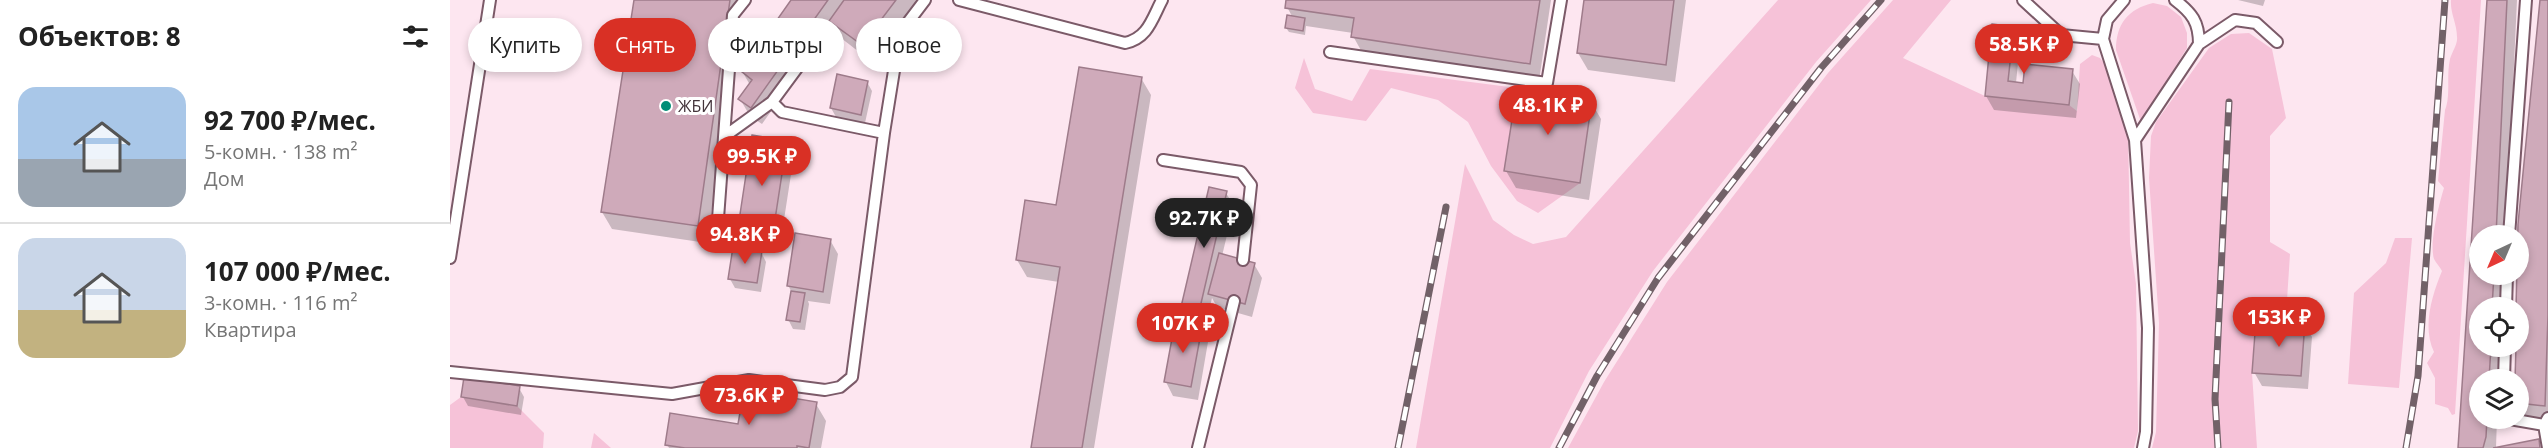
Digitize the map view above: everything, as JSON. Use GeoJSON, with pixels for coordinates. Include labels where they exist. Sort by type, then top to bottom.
{"type":"FeatureCollection","features":[{"type":"Feature","properties":{"kind":"lane"},"geometry":{"type":"LineString","coordinates":[[450,258],[490,0]]}},
{"type":"Feature","properties":{"kind":"lane"},"geometry":{"type":"LineString","coordinates":[[717,232],[733,15],[746,0]]}},
{"type":"Feature","properties":{"kind":"lane"},"geometry":{"type":"LineString","coordinates":[[450,372],[672,394],[749,380],[825,390],[840,387],[852,377],[897,52],[906,25],[925,0]]}},
{"type":"Feature","properties":{"kind":"lane"},"geometry":{"type":"LineString","coordinates":[[959,0],[1125,42],[1135,40],[1146,32],[1162,0]]}},
{"type":"Feature","properties":{"kind":"lane"},"geometry":{"type":"LineString","coordinates":[[1330,52],[1547,83],[1561,0]]}},
{"type":"Feature","properties":{"kind":"lane"},"geometry":{"type":"LineString","coordinates":[[2023,0],[2061,35],[2103,39]]}},
{"type":"Feature","properties":{"kind":"lane"},"geometry":{"type":"LineString","coordinates":[[2124,0],[2107,20],[2103,39],[2135,140],[2148,328],[2146,432],[2143,448]]}},
{"type":"Feature","properties":{"kind":"lane"},"geometry":{"type":"LineString","coordinates":[[2175,0],[2185,8],[2199,27],[2199,44]]}},
{"type":"Feature","properties":{"kind":"lane"},"geometry":{"type":"LineString","coordinates":[[2510,225],[2526,0]]}},
{"type":"Feature","properties":{"kind":"lane"},"geometry":{"type":"LineString","coordinates":[[2135,140],[2199,44],[2235,20],[2256,23],[2277,42]]}},
{"type":"Feature","properties":{"kind":"lane"},"geometry":{"type":"LineString","coordinates":[[725,136],[772,102],[794,72]]}},
{"type":"Feature","properties":{"kind":"lane"},"geometry":{"type":"LineString","coordinates":[[772,102],[782,112],[884,133]]}},
{"type":"Feature","properties":{"kind":"lane"},"geometry":{"type":"LineString","coordinates":[[1163,160],[1241,172],[1251,185],[1243,260]]}},
{"type":"Feature","properties":{"kind":"lane"},"geometry":{"type":"LineString","coordinates":[[1198,448],[1234,301]]}},
{"type":"Feature","properties":{"kind":"lane"},"geometry":{"type":"LineString","coordinates":[[2529,420],[2546,421],[2548,448]]}},
{"type":"Feature","properties":{"kind":"shaded area"},"geometry":{"type":"Polygon","coordinates":[[[1778,0],[1871,0],[1816,62],[1653,271],[1589,371],[1550,448],[1416,448],[1465,164],[1493,220],[1514,235],[1533,244],[1566,237],[1778,0]]]}},
{"type":"Feature","properties":{"kind":"shaded area"},"geometry":{"type":"Polygon","coordinates":[[[1893,0],[1951,0],[1903,58],[1985,96],[2069,105],[2077,111],[2080,64],[2092,55],[2100,58],[2107,67],[2128,130],[2130,243],[2136,284],[2138,431],[2134,448],[1568,448],[1604,382],[1667,282],[1828,73],[1893,0]]]}},
{"type":"Feature","properties":{"kind":"shaded area"},"geometry":{"type":"Polygon","coordinates":[[[2451,0],[2481,0],[2455,414],[2452,415],[2448,408],[2435,404],[2435,378],[2427,363],[2434,352],[2429,332],[2430,311],[2442,271],[2434,259],[2433,243],[2437,213],[2444,188],[2438,181],[2448,98],[2449,66],[2457,40],[2451,0]]]}},
{"type":"Feature","properties":{"kind":"shaded area"},"geometry":{"type":"Polygon","coordinates":[[[2153,3],[2167,6],[2181,17],[2187,33],[2187,48],[2141,122],[2116,50],[2118,33],[2125,19],[2137,9],[2153,3]]]}},
{"type":"Feature","properties":{"kind":"shaded area"},"geometry":{"type":"Polygon","coordinates":[[[2249,33],[2272,49],[2286,118],[2270,136],[2270,242],[2290,254],[2287,300],[2256,299],[2252,373],[2257,448],[2152,448],[2156,432],[2159,323],[2149,178],[2151,136],[2156,122],[2209,48],[2231,34],[2249,33]]]}},
{"type":"Feature","properties":{"kind":"shaded area"},"geometry":{"type":"Polygon","coordinates":[[[1304,58],[1315,89],[1352,101],[1370,69],[1517,88],[1505,171],[1580,183],[1538,213],[1517,201],[1491,166],[1468,122],[1438,100],[1391,88],[1366,121],[1313,113],[1295,88],[1304,58]]]}},
{"type":"Feature","properties":{"kind":"shaded area"},"geometry":{"type":"Polygon","coordinates":[[[2395,238],[2412,238],[2399,388],[2348,384],[2354,293],[2386,263],[2395,238]]]}},
{"type":"Feature","properties":{"kind":"shaded area"},"geometry":{"type":"Polygon","coordinates":[[[461,397],[517,406],[544,433],[543,448],[450,448],[450,405],[461,397]]]}},
{"type":"Feature","properties":{"kind":"shaded area"},"geometry":{"type":"Polygon","coordinates":[[[594,433],[611,448],[591,448],[594,433]]]}},
{"type":"Feature","properties":{"kind":"building","name":"ЖБИ"},"geometry":{"type":"Polygon","coordinates":[[[634,0],[730,0],[727,18],[708,18],[708,72],[720,72],[698,226],[601,212],[623,72],[696,72],[696,18],[631,18],[634,0]]]}},
{"type":"Feature","properties":{"kind":"building"},"geometry":{"type":"Polygon","coordinates":[[[791,0],[828,0],[815,18],[778,18],[791,0]]]}},
{"type":"Feature","properties":{"kind":"building"},"geometry":{"type":"Polygon","coordinates":[[[844,0],[896,0],[882,18],[856,18],[856,41],[844,32],[844,18],[831,18],[844,0]]]}},
{"type":"Feature","properties":{"kind":"building"},"geometry":{"type":"Polygon","coordinates":[[[1286,0],[1540,0],[1530,64],[1351,37],[1354,18],[1285,8],[1286,0]]]}},
{"type":"Feature","properties":{"kind":"building"},"geometry":{"type":"Polygon","coordinates":[[[1584,0],[1674,0],[1666,65],[1577,53],[1584,0]]]}},
{"type":"Feature","properties":{"kind":"building"},"geometry":{"type":"Polygon","coordinates":[[[2487,0],[2507,0],[2497,225],[2472,225],[2487,0]]]}},
{"type":"Feature","properties":{"kind":"building"},"geometry":{"type":"Polygon","coordinates":[[[2540,0],[2548,0],[2548,315],[2545,406],[2529,404],[2529,369],[2515,369],[2516,357],[2529,357],[2529,297],[2516,297],[2517,285],[2529,285],[2529,225],[2518,224],[2540,0]]]}},
{"type":"Feature","properties":{"kind":"building"},"geometry":{"type":"Polygon","coordinates":[[[1287,15],[1305,18],[1303,31],[1285,28],[1287,15]]]}},
{"type":"Feature","properties":{"kind":"building"},"geometry":{"type":"Polygon","coordinates":[[[1992,24],[2014,27],[2008,81],[2023,83],[2025,64],[2073,69],[2069,105],[1985,96],[1992,24]]]}},
{"type":"Feature","properties":{"kind":"building"},"geometry":{"type":"Polygon","coordinates":[[[1079,67],[1142,77],[1082,448],[1031,448],[1060,267],[1016,260],[1025,200],[1056,205],[1079,67]]]}},
{"type":"Feature","properties":{"kind":"building"},"geometry":{"type":"Polygon","coordinates":[[[742,72],[777,72],[751,108],[738,99],[752,80],[742,72]]]}},
{"type":"Feature","properties":{"kind":"building"},"geometry":{"type":"Polygon","coordinates":[[[837,74],[868,81],[861,115],[830,108],[837,74]]]}},
{"type":"Feature","properties":{"kind":"building"},"geometry":{"type":"Polygon","coordinates":[[[1517,88],[1592,100],[1580,183],[1504,171],[1517,88]]]}},
{"type":"Feature","properties":{"kind":"building"},"geometry":{"type":"Polygon","coordinates":[[[752,135],[787,141],[772,239],[737,234],[752,135]]]}},
{"type":"Feature","properties":{"kind":"building"},"geometry":{"type":"Polygon","coordinates":[[[1209,187],[1227,191],[1199,312],[1181,307],[1209,187]]]}},
{"type":"Feature","properties":{"kind":"building"},"geometry":{"type":"Polygon","coordinates":[[[795,233],[831,239],[823,292],[787,286],[795,233]]]}},
{"type":"Feature","properties":{"kind":"building"},"geometry":{"type":"Polygon","coordinates":[[[733,247],[762,251],[757,283],[728,279],[733,247]]]}},
{"type":"Feature","properties":{"kind":"building"},"geometry":{"type":"Polygon","coordinates":[[[1219,253],[1255,263],[1245,304],[1208,294],[1219,253]]]}},
{"type":"Feature","properties":{"kind":"building"},"geometry":{"type":"Polygon","coordinates":[[[2469,278],[2469,285],[2493,285],[2493,297],[2469,297],[2469,357],[2490,357],[2490,369],[2469,369],[2469,429],[2486,429],[2486,437],[2483,448],[2458,448],[2469,278]]]}},
{"type":"Feature","properties":{"kind":"building"},"geometry":{"type":"Polygon","coordinates":[[[791,291],[805,293],[800,322],[786,320],[791,291]]]}},
{"type":"Feature","properties":{"kind":"building"},"geometry":{"type":"Polygon","coordinates":[[[2256,319],[2305,322],[2301,376],[2252,373],[2256,319]]]}},
{"type":"Feature","properties":{"kind":"building"},"geometry":{"type":"Polygon","coordinates":[[[1175,322],[1202,327],[1191,387],[1164,382],[1175,322]]]}},
{"type":"Feature","properties":{"kind":"building"},"geometry":{"type":"Polygon","coordinates":[[[464,377],[520,386],[517,406],[461,397],[464,377]]]}},
{"type":"Feature","properties":{"kind":"building"},"geometry":{"type":"Polygon","coordinates":[[[744,390],[817,402],[809,448],[797,446],[797,448],[685,448],[665,445],[670,413],[738,424],[744,390]]]}},
{"type":"Feature","properties":{"kind":"building"},"geometry":{"type":"Polygon","coordinates":[[[2539,439],[2540,448],[2493,448],[2539,439]]]}},
{"type":"Feature","properties":{"kind":"railway"},"geometry":{"type":"LineString","coordinates":[[1559,448],[1597,376],[1658,278],[1821,68],[1881,0]]}},
{"type":"Feature","properties":{"kind":"railway"},"geometry":{"type":"LineString","coordinates":[[2406,448],[2418,376],[2445,0]]}},
{"type":"Feature","properties":{"kind":"railway"},"geometry":{"type":"LineString","coordinates":[[2218,448],[2215,399],[2229,102]]}},
{"type":"Feature","properties":{"kind":"railway"},"geometry":{"type":"LineString","coordinates":[[1398,448],[1446,207]]}},
{"type":"Feature","properties":{"kind":"place","name":"ЖБИ"},"geometry":{"type":"Point","coordinates":[666,106]}}]}
